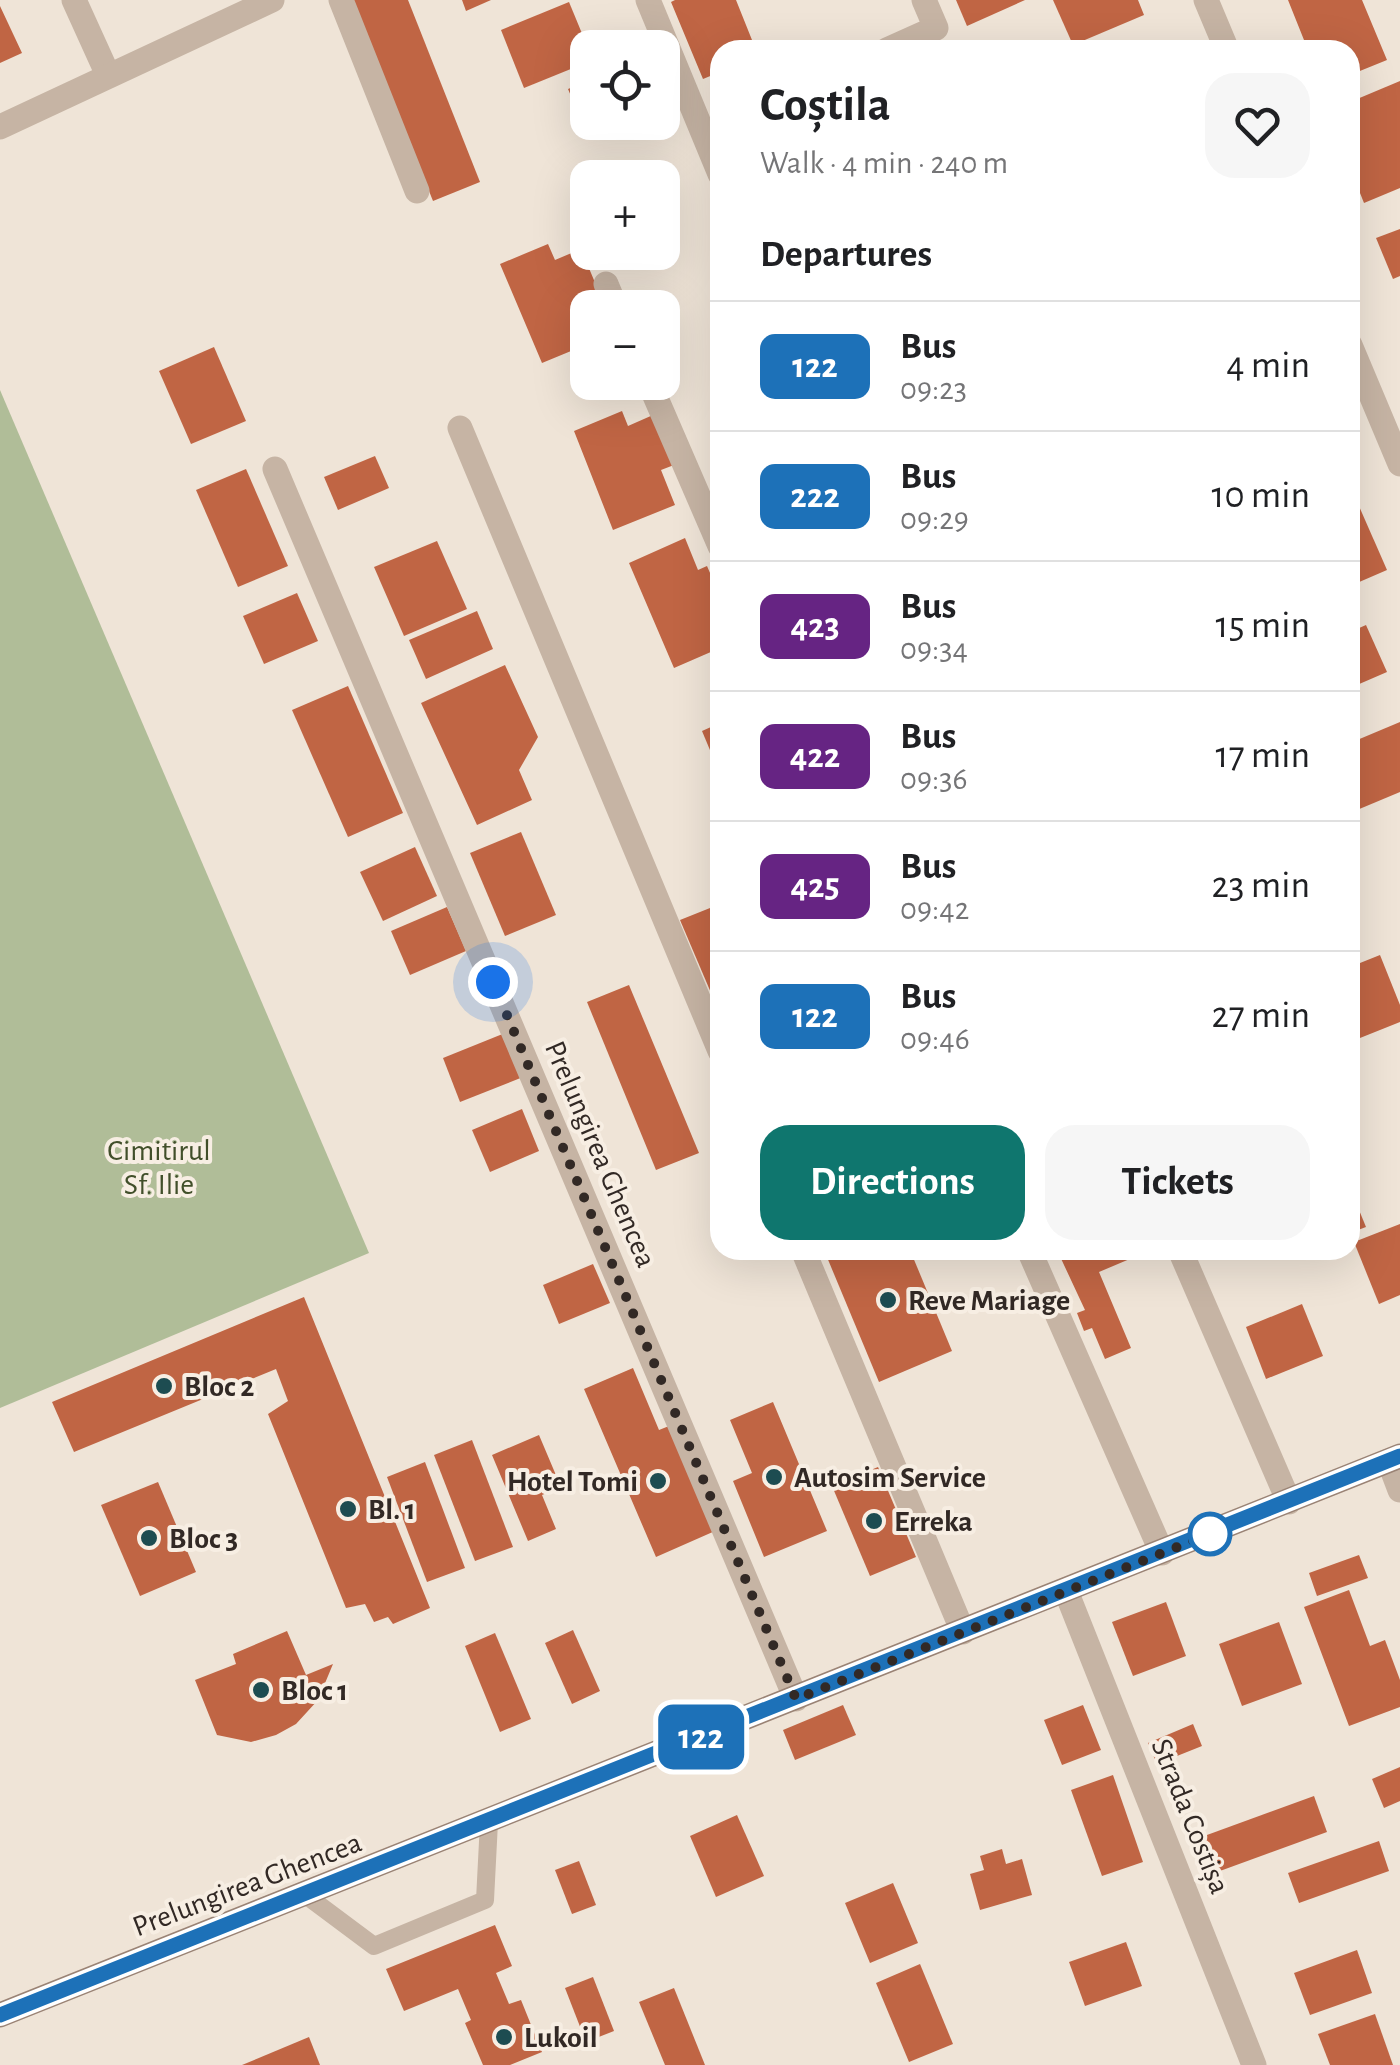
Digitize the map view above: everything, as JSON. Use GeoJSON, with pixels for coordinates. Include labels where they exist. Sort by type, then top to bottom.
{"type":"FeatureCollection","features":[{"type":"Feature","properties":{"kind":"main road","name":"Prelungirea Ghencea"},"geometry":{"type":"LineString","coordinates":[[0,2015],[306,1896],[1394,1458]]}},
{"type":"Feature","properties":{"kind":"street"},"geometry":{"type":"LineString","coordinates":[[74,0],[108,75]]}},
{"type":"Feature","properties":{"kind":"street"},"geometry":{"type":"LineString","coordinates":[[0,128],[272,0]]}},
{"type":"Feature","properties":{"kind":"street"},"geometry":{"type":"LineString","coordinates":[[341,0],[417,190]]}},
{"type":"Feature","properties":{"kind":"street"},"geometry":{"type":"LineString","coordinates":[[648,0],[706,124]]}},
{"type":"Feature","properties":{"kind":"street"},"geometry":{"type":"LineString","coordinates":[[909,40],[936,28],[924,0]]}},
{"type":"Feature","properties":{"kind":"street"},"geometry":{"type":"LineString","coordinates":[[1206,0],[1222,40]]}},
{"type":"Feature","properties":{"kind":"street"},"geometry":{"type":"LineString","coordinates":[[1360,368],[1400,464]]}},
{"type":"Feature","properties":{"kind":"street"},"geometry":{"type":"LineString","coordinates":[[657,400],[710,523]]}},
{"type":"Feature","properties":{"kind":"street"},"geometry":{"type":"LineString","coordinates":[[460,428],[710,1027]]}},
{"type":"Feature","properties":{"kind":"street","name":"Prelungirea Ghencea"},"geometry":{"type":"LineString","coordinates":[[275,469],[796,1699]]}},
{"type":"Feature","properties":{"kind":"street"},"geometry":{"type":"LineString","coordinates":[[807,1260],[963,1632]]}},
{"type":"Feature","properties":{"kind":"street"},"geometry":{"type":"LineString","coordinates":[[1032,1260],[1162,1553]]}},
{"type":"Feature","properties":{"kind":"street"},"geometry":{"type":"LineString","coordinates":[[1184,1260],[1289,1502]]}},
{"type":"Feature","properties":{"kind":"street"},"geometry":{"type":"LineString","coordinates":[[1394,1458],[1400,1490]]}},
{"type":"Feature","properties":{"kind":"street","name":"Strada Costișa"},"geometry":{"type":"LineString","coordinates":[[1066,1590],[1254,2065]]}},
{"type":"Feature","properties":{"kind":"lane"},"geometry":{"type":"LineString","coordinates":[[306,1896],[374,1946],[484,1900],[489,1822]]}},
{"type":"Feature","properties":{"kind":"green space","name":"Cimitirul Sf. Ilie"},"geometry":{"type":"Polygon","coordinates":[[[0,390],[369,1253],[0,1408],[0,390]]]}},
{"type":"Feature","properties":{"kind":"building"},"geometry":{"type":"Polygon","coordinates":[[[353,0],[408,0],[480,182],[433,201],[353,0]]]}},
{"type":"Feature","properties":{"kind":"building"},"geometry":{"type":"Polygon","coordinates":[[[462,0],[491,0],[466,11],[462,0]]]}},
{"type":"Feature","properties":{"kind":"building"},"geometry":{"type":"Polygon","coordinates":[[[736,0],[752,40],[710,40],[710,76],[703,79],[671,2],[736,0]]]}},
{"type":"Feature","properties":{"kind":"building"},"geometry":{"type":"Polygon","coordinates":[[[956,0],[1025,0],[967,26],[956,0]]]}},
{"type":"Feature","properties":{"kind":"building"},"geometry":{"type":"Polygon","coordinates":[[[1053,0],[1138,0],[1144,15],[1085,40],[1071,40],[1053,0]]]}},
{"type":"Feature","properties":{"kind":"building"},"geometry":{"type":"Polygon","coordinates":[[[1288,0],[1362,0],[1387,60],[1360,71],[1360,40],[1304,40],[1288,0]]]}},
{"type":"Feature","properties":{"kind":"building"},"geometry":{"type":"Polygon","coordinates":[[[569,2],[581,30],[570,30],[570,69],[524,88],[501,30],[569,2]]]}},
{"type":"Feature","properties":{"kind":"building"},"geometry":{"type":"Polygon","coordinates":[[[0,6],[22,53],[0,63],[0,6]]]}},
{"type":"Feature","properties":{"kind":"building"},"geometry":{"type":"Polygon","coordinates":[[[1400,81],[1400,188],[1364,203],[1360,193],[1360,98],[1400,81]]]}},
{"type":"Feature","properties":{"kind":"building"},"geometry":{"type":"Polygon","coordinates":[[[1400,229],[1400,276],[1393,279],[1376,238],[1400,229]]]}},
{"type":"Feature","properties":{"kind":"building"},"geometry":{"type":"Polygon","coordinates":[[[548,244],[555,260],[570,254],[570,270],[590,270],[598,290],[570,290],[570,351],[542,363],[500,264],[548,244]]]}},
{"type":"Feature","properties":{"kind":"building"},"geometry":{"type":"Polygon","coordinates":[[[214,347],[246,421],[191,444],[159,371],[214,347]]]}},
{"type":"Feature","properties":{"kind":"building"},"geometry":{"type":"Polygon","coordinates":[[[622,411],[628,426],[653,415],[674,465],[661,470],[675,505],[613,530],[574,431],[622,411]]]}},
{"type":"Feature","properties":{"kind":"building"},"geometry":{"type":"Polygon","coordinates":[[[375,456],[389,488],[338,510],[324,477],[375,456]]]}},
{"type":"Feature","properties":{"kind":"building"},"geometry":{"type":"Polygon","coordinates":[[[246,469],[288,566],[238,587],[196,490],[246,469]]]}},
{"type":"Feature","properties":{"kind":"building"},"geometry":{"type":"Polygon","coordinates":[[[1360,508],[1387,570],[1360,582],[1360,508]]]}},
{"type":"Feature","properties":{"kind":"building"},"geometry":{"type":"Polygon","coordinates":[[[685,538],[698,570],[707,566],[710,573],[710,652],[674,668],[629,563],[685,538]]]}},
{"type":"Feature","properties":{"kind":"building"},"geometry":{"type":"Polygon","coordinates":[[[437,541],[467,609],[404,636],[374,567],[437,541]]]}},
{"type":"Feature","properties":{"kind":"building"},"geometry":{"type":"Polygon","coordinates":[[[297,593],[318,641],[264,664],[243,616],[297,593]]]}},
{"type":"Feature","properties":{"kind":"building"},"geometry":{"type":"Polygon","coordinates":[[[477,611],[493,649],[426,679],[409,640],[477,611]]]}},
{"type":"Feature","properties":{"kind":"building"},"geometry":{"type":"Polygon","coordinates":[[[1366,625],[1387,672],[1360,684],[1360,628],[1366,625]]]}},
{"type":"Feature","properties":{"kind":"building"},"geometry":{"type":"Polygon","coordinates":[[[505,665],[538,737],[519,770],[532,800],[477,825],[421,703],[505,665]]]}},
{"type":"Feature","properties":{"kind":"building"},"geometry":{"type":"Polygon","coordinates":[[[348,686],[403,813],[348,837],[292,710],[348,686]]]}},
{"type":"Feature","properties":{"kind":"building"},"geometry":{"type":"Polygon","coordinates":[[[1400,722],[1400,792],[1360,809],[1360,739],[1400,722]]]}},
{"type":"Feature","properties":{"kind":"building"},"geometry":{"type":"Polygon","coordinates":[[[710,727],[710,750],[702,731],[710,727]]]}},
{"type":"Feature","properties":{"kind":"building"},"geometry":{"type":"Polygon","coordinates":[[[521,832],[556,915],[505,936],[470,853],[521,832]]]}},
{"type":"Feature","properties":{"kind":"building"},"geometry":{"type":"Polygon","coordinates":[[[415,847],[437,896],[383,921],[360,872],[415,847]]]}},
{"type":"Feature","properties":{"kind":"building"},"geometry":{"type":"Polygon","coordinates":[[[447,907],[466,951],[410,975],[391,931],[447,907]]]}},
{"type":"Feature","properties":{"kind":"building"},"geometry":{"type":"Polygon","coordinates":[[[710,908],[710,990],[680,920],[710,908]]]}},
{"type":"Feature","properties":{"kind":"building"},"geometry":{"type":"Polygon","coordinates":[[[1380,955],[1400,1005],[1400,1022],[1360,1038],[1360,963],[1380,955]]]}},
{"type":"Feature","properties":{"kind":"building"},"geometry":{"type":"Polygon","coordinates":[[[629,985],[699,1153],[656,1170],[587,1002],[629,985]]]}},
{"type":"Feature","properties":{"kind":"building"},"geometry":{"type":"Polygon","coordinates":[[[505,1033],[523,1077],[460,1102],[443,1058],[505,1033]]]}},
{"type":"Feature","properties":{"kind":"building"},"geometry":{"type":"Polygon","coordinates":[[[522,1109],[539,1151],[490,1172],[472,1130],[522,1109]]]}},
{"type":"Feature","properties":{"kind":"building"},"geometry":{"type":"Polygon","coordinates":[[[1400,1224],[1400,1295],[1379,1304],[1360,1257],[1360,1240],[1400,1224]]]}},
{"type":"Feature","properties":{"kind":"building","name":"Reve Mariage"},"geometry":{"type":"Polygon","coordinates":[[[828,1260],[914,1260],[952,1351],[879,1382],[828,1260]]]}},
{"type":"Feature","properties":{"kind":"building"},"geometry":{"type":"Polygon","coordinates":[[[1062,1260],[1127,1260],[1099,1272],[1131,1348],[1105,1359],[1092,1328],[1084,1331],[1077,1313],[1085,1310],[1062,1260]]]}},
{"type":"Feature","properties":{"kind":"building"},"geometry":{"type":"Polygon","coordinates":[[[593,1264],[610,1303],[559,1324],[543,1285],[593,1264]]]}},
{"type":"Feature","properties":{"kind":"building"},"geometry":{"type":"Polygon","coordinates":[[[304,1297],[430,1608],[393,1624],[388,1617],[374,1622],[365,1604],[346,1608],[268,1414],[288,1401],[276,1369],[74,1452],[52,1402],[304,1297]]]}},
{"type":"Feature","properties":{"kind":"building"},"geometry":{"type":"Polygon","coordinates":[[[1302,1304],[1323,1356],[1266,1379],[1246,1327],[1302,1304]]]}},
{"type":"Feature","properties":{"kind":"building","name":"Hotel Tomi"},"geometry":{"type":"Polygon","coordinates":[[[633,1368],[659,1430],[669,1426],[715,1531],[656,1557],[584,1389],[633,1368]]]}},
{"type":"Feature","properties":{"kind":"building","name":"Autosim Service"},"geometry":{"type":"Polygon","coordinates":[[[773,1402],[827,1531],[764,1557],[733,1481],[752,1473],[730,1420],[773,1402]]]}},
{"type":"Feature","properties":{"kind":"building"},"geometry":{"type":"Polygon","coordinates":[[[539,1435],[561,1487],[542,1495],[556,1529],[528,1541],[492,1455],[539,1435]]]}},
{"type":"Feature","properties":{"kind":"building"},"geometry":{"type":"Polygon","coordinates":[[[472,1440],[513,1547],[475,1561],[434,1455],[472,1440]]]}},
{"type":"Feature","properties":{"kind":"building"},"geometry":{"type":"Polygon","coordinates":[[[425,1462],[465,1568],[427,1582],[387,1477],[425,1462]]]}},
{"type":"Feature","properties":{"kind":"building","name":"Erreka"},"geometry":{"type":"Polygon","coordinates":[[[878,1467],[916,1557],[870,1576],[832,1486],[878,1467]]]}},
{"type":"Feature","properties":{"kind":"building","name":"Bloc 3"},"geometry":{"type":"Polygon","coordinates":[[[158,1482],[196,1572],[140,1596],[101,1505],[158,1482]]]}},
{"type":"Feature","properties":{"kind":"building"},"geometry":{"type":"Polygon","coordinates":[[[1359,1555],[1368,1578],[1317,1596],[1309,1573],[1359,1555]]]}},
{"type":"Feature","properties":{"kind":"building"},"geometry":{"type":"Polygon","coordinates":[[[1349,1590],[1370,1646],[1385,1640],[1400,1680],[1400,1707],[1349,1726],[1304,1607],[1349,1590]]]}},
{"type":"Feature","properties":{"kind":"building"},"geometry":{"type":"Polygon","coordinates":[[[1166,1602],[1186,1656],[1133,1676],[1112,1622],[1166,1602]]]}},
{"type":"Feature","properties":{"kind":"building"},"geometry":{"type":"Polygon","coordinates":[[[1279,1622],[1302,1684],[1242,1706],[1219,1644],[1279,1622]]]}},
{"type":"Feature","properties":{"kind":"building"},"geometry":{"type":"Polygon","coordinates":[[[573,1630],[600,1691],[572,1704],[545,1643],[573,1630]]]}},
{"type":"Feature","properties":{"kind":"building","name":"Bloc 1"},"geometry":{"type":"Polygon","coordinates":[[[287,1631],[306,1675],[333,1664],[318,1700],[296,1724],[276,1735],[251,1742],[217,1735],[195,1680],[236,1664],[233,1654],[287,1631]]]}},
{"type":"Feature","properties":{"kind":"building"},"geometry":{"type":"Polygon","coordinates":[[[495,1633],[531,1719],[500,1732],[465,1646],[495,1633]]]}},
{"type":"Feature","properties":{"kind":"building"},"geometry":{"type":"Polygon","coordinates":[[[843,1705],[856,1735],[795,1760],[783,1730],[843,1705]]]}},
{"type":"Feature","properties":{"kind":"building"},"geometry":{"type":"Polygon","coordinates":[[[1083,1705],[1101,1750],[1062,1765],[1044,1720],[1083,1705]]]}},
{"type":"Feature","properties":{"kind":"building"},"geometry":{"type":"Polygon","coordinates":[[[1193,1724],[1202,1746],[1157,1764],[1148,1743],[1193,1724]]]}},
{"type":"Feature","properties":{"kind":"building"},"geometry":{"type":"Polygon","coordinates":[[[1400,1767],[1400,1801],[1384,1808],[1372,1779],[1400,1767]]]}},
{"type":"Feature","properties":{"kind":"building"},"geometry":{"type":"Polygon","coordinates":[[[1113,1775],[1143,1862],[1102,1876],[1071,1790],[1113,1775]]]}},
{"type":"Feature","properties":{"kind":"building"},"geometry":{"type":"Polygon","coordinates":[[[1314,1796],[1327,1832],[1209,1875],[1196,1839],[1314,1796]]]}},
{"type":"Feature","properties":{"kind":"building"},"geometry":{"type":"Polygon","coordinates":[[[737,1815],[764,1876],[716,1897],[690,1836],[737,1815]]]}},
{"type":"Feature","properties":{"kind":"building"},"geometry":{"type":"Polygon","coordinates":[[[1379,1841],[1389,1871],[1299,1903],[1288,1873],[1379,1841]]]}},
{"type":"Feature","properties":{"kind":"building"},"geometry":{"type":"Polygon","coordinates":[[[1002,1849],[1006,1864],[1022,1859],[1032,1895],[980,1910],[970,1874],[984,1870],[980,1856],[1002,1849]]]}},
{"type":"Feature","properties":{"kind":"building"},"geometry":{"type":"Polygon","coordinates":[[[579,1861],[596,1905],[572,1914],[555,1870],[579,1861]]]}},
{"type":"Feature","properties":{"kind":"building"},"geometry":{"type":"Polygon","coordinates":[[[893,1883],[918,1943],[870,1963],[845,1903],[893,1883]]]}},
{"type":"Feature","properties":{"kind":"building","name":"Lukoil"},"geometry":{"type":"Polygon","coordinates":[[[495,1925],[512,1966],[496,1973],[509,2004],[521,2000],[542,2052],[510,2065],[483,2065],[465,2023],[471,2020],[458,1989],[404,2011],[386,1969],[495,1925]]]}},
{"type":"Feature","properties":{"kind":"building"},"geometry":{"type":"Polygon","coordinates":[[[1126,1942],[1142,1986],[1085,2006],[1069,1962],[1126,1942]]]}},
{"type":"Feature","properties":{"kind":"building"},"geometry":{"type":"Polygon","coordinates":[[[1357,1950],[1372,1993],[1310,2015],[1294,1973],[1357,1950]]]}},
{"type":"Feature","properties":{"kind":"building"},"geometry":{"type":"Polygon","coordinates":[[[920,1964],[953,2044],[909,2062],[876,1983],[920,1964]]]}},
{"type":"Feature","properties":{"kind":"building"},"geometry":{"type":"Polygon","coordinates":[[[593,1977],[614,2031],[586,2042],[565,1988],[593,1977]]]}},
{"type":"Feature","properties":{"kind":"building"},"geometry":{"type":"Polygon","coordinates":[[[674,1988],[705,2065],[665,2065],[639,2002],[674,1988]]]}},
{"type":"Feature","properties":{"kind":"building"},"geometry":{"type":"Polygon","coordinates":[[[1375,2014],[1393,2065],[1330,2065],[1318,2034],[1375,2014]]]}},
{"type":"Feature","properties":{"kind":"building"},"geometry":{"type":"Polygon","coordinates":[[[309,2037],[320,2065],[242,2065],[309,2037]]]}},
{"type":"Feature","properties":{"kind":"bus line","name":"122"},"geometry":{"type":"LineString","coordinates":[[0,2015],[1400,1456]]}},
{"type":"Feature","properties":{"kind":"place","name":"Reve Mariage"},"geometry":{"type":"Point","coordinates":[888,1300]}},
{"type":"Feature","properties":{"kind":"place","name":"Bloc 2"},"geometry":{"type":"Point","coordinates":[164,1386]}},
{"type":"Feature","properties":{"kind":"place","name":"Autosim Service"},"geometry":{"type":"Point","coordinates":[774,1477]}},
{"type":"Feature","properties":{"kind":"place","name":"Hotel Tomi"},"geometry":{"type":"Point","coordinates":[658,1481]}},
{"type":"Feature","properties":{"kind":"place","name":"Bl. 1"},"geometry":{"type":"Point","coordinates":[348,1509]}},
{"type":"Feature","properties":{"kind":"place","name":"Erreka"},"geometry":{"type":"Point","coordinates":[874,1521]}},
{"type":"Feature","properties":{"kind":"place","name":"Bloc 3"},"geometry":{"type":"Point","coordinates":[149,1538]}},
{"type":"Feature","properties":{"kind":"place","name":"Bloc 1"},"geometry":{"type":"Point","coordinates":[261,1690]}},
{"type":"Feature","properties":{"kind":"place","name":"Lukoil"},"geometry":{"type":"Point","coordinates":[504,2037]}},
{"type":"Feature","properties":{"kind":"route"},"geometry":{"type":"LineString","coordinates":[[493,982],[796,1699],[1210,1534]]}}]}
